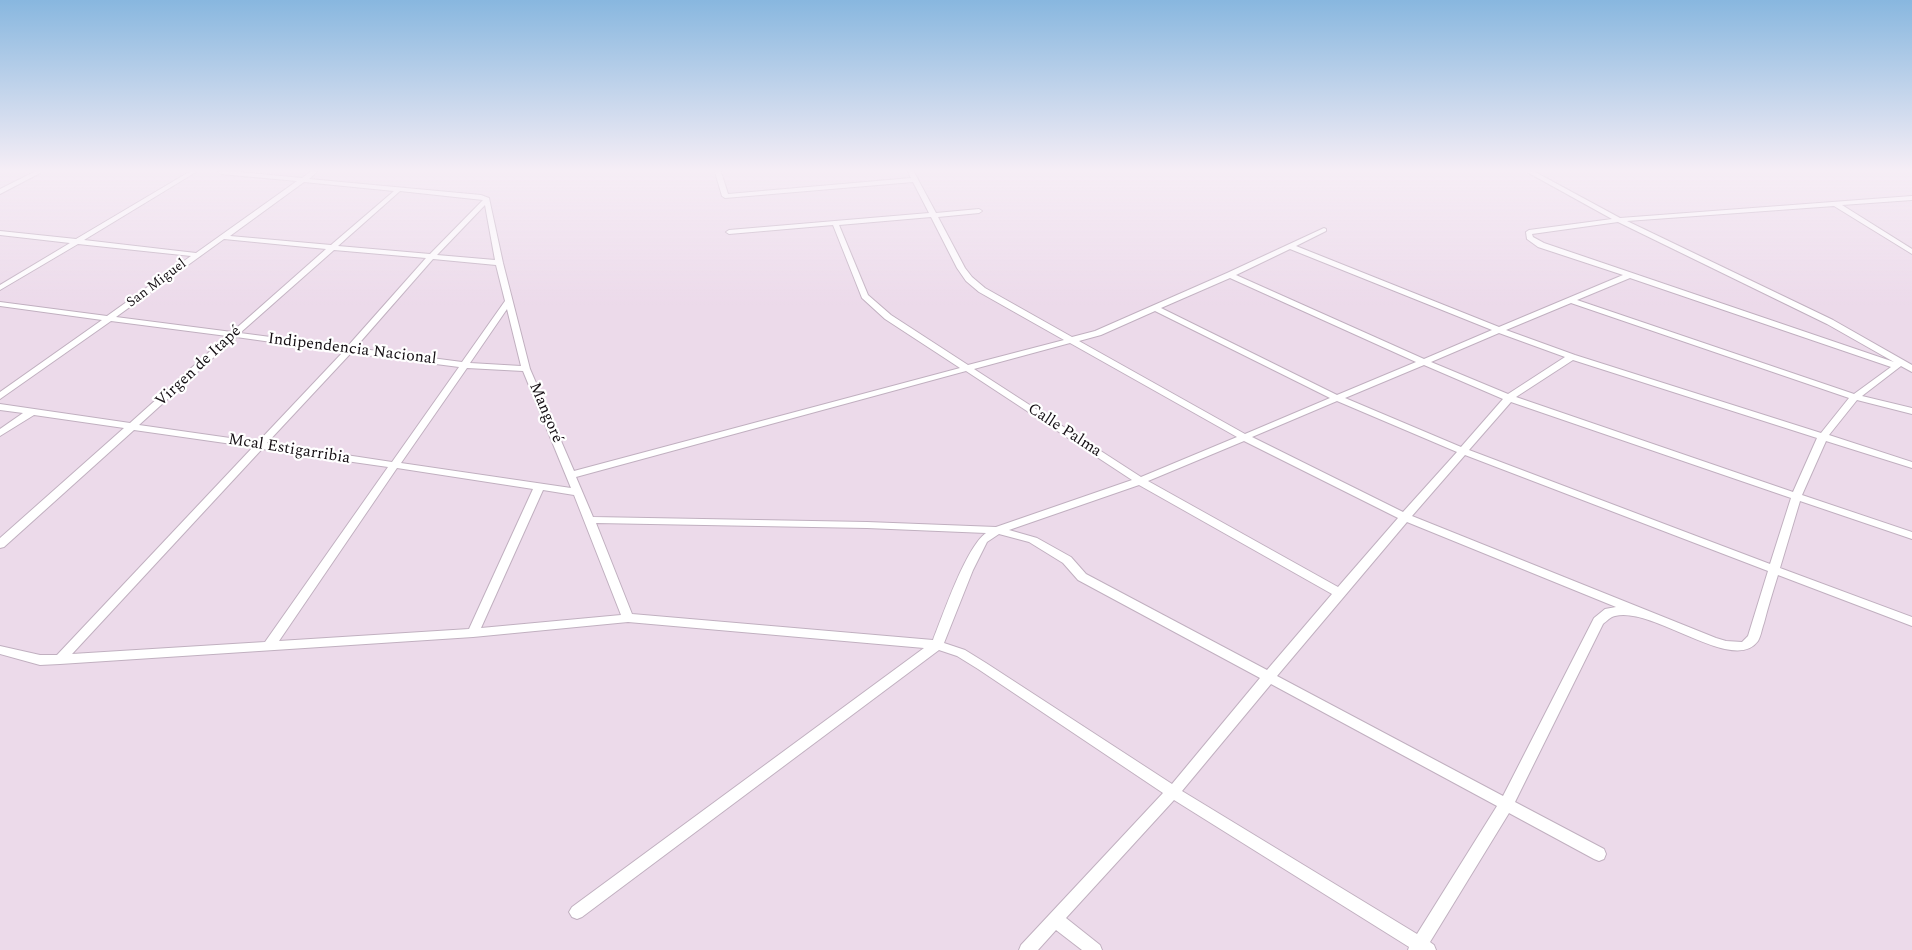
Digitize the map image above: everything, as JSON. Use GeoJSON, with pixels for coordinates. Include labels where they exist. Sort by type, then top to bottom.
{"type":"FeatureCollection","features":[{"type":"Feature","properties":{"kind":"street"},"geometry":{"type":"LineString","coordinates":[[0,288],[118,216]]}},
{"type":"Feature","properties":{"kind":"street","name":"San Miguel"},"geometry":{"type":"LineString","coordinates":[[0,396],[112,318],[252,216]]}},
{"type":"Feature","properties":{"kind":"street","name":"Virgen de Itapé"},"geometry":{"type":"LineString","coordinates":[[0,544],[367,216]]}},
{"type":"Feature","properties":{"kind":"street"},"geometry":{"type":"LineString","coordinates":[[60,659],[349,350],[431,257],[470,216]]}},
{"type":"Feature","properties":{"kind":"street","name":"Mangoré"},"geometry":{"type":"LineString","coordinates":[[490,216],[508,302],[526,369],[571,474],[628,618]]}},
{"type":"Feature","properties":{"kind":"street"},"geometry":{"type":"LineString","coordinates":[[729,232],[917,216]]}},
{"type":"Feature","properties":{"kind":"street"},"geometry":{"type":"LineString","coordinates":[[934,216],[968,278],[982,290],[1244,437],[1404,517],[1725,645],[1745,646],[1753,638],[1796,497],[1824,436],[1855,397],[1897,366]]}},
{"type":"Feature","properties":{"kind":"street"},"geometry":{"type":"LineString","coordinates":[[1612,216],[1830,322],[1912,370]]}},
{"type":"Feature","properties":{"kind":"street"},"geometry":{"type":"LineString","coordinates":[[1668,216],[1619,220],[1529,232],[1529,238],[1541,245],[1912,370]]}},
{"type":"Feature","properties":{"kind":"street"},"geometry":{"type":"LineString","coordinates":[[1854,216],[1912,252]]}},
{"type":"Feature","properties":{"kind":"street","name":"Calle Palma"},"geometry":{"type":"LineString","coordinates":[[835,223],[865,296],[888,317],[1140,481],[1339,593]]}},
{"type":"Feature","properties":{"kind":"street"},"geometry":{"type":"LineString","coordinates":[[571,474],[1098,333],[1230,275],[1324,230]]}},
{"type":"Feature","properties":{"kind":"street"},"geometry":{"type":"LineString","coordinates":[[0,233],[197,255]]}},
{"type":"Feature","properties":{"kind":"street"},"geometry":{"type":"LineString","coordinates":[[223,237],[499,263]]}},
{"type":"Feature","properties":{"kind":"street"},"geometry":{"type":"LineString","coordinates":[[1291,247],[1498,330],[1572,356],[1912,465]]}},
{"type":"Feature","properties":{"kind":"street"},"geometry":{"type":"LineString","coordinates":[[1230,275],[1509,398],[1912,536]]}},
{"type":"Feature","properties":{"kind":"street"},"geometry":{"type":"LineString","coordinates":[[577,912],[937,644],[967,570],[984,540],[997,530],[1140,481],[1630,275]]}},
{"type":"Feature","properties":{"kind":"street"},"geometry":{"type":"LineString","coordinates":[[1570,300],[1855,397],[1912,411]]}},
{"type":"Feature","properties":{"kind":"street"},"geometry":{"type":"LineString","coordinates":[[268,647],[392,466],[508,302]]}},
{"type":"Feature","properties":{"kind":"street","name":"Indipendencia Nacional"},"geometry":{"type":"LineString","coordinates":[[0,304],[465,365],[526,369]]}},
{"type":"Feature","properties":{"kind":"street"},"geometry":{"type":"LineString","coordinates":[[1155,308],[1337,398],[1463,451],[1912,622]]}},
{"type":"Feature","properties":{"kind":"street"},"geometry":{"type":"LineString","coordinates":[[1027,950],[1173,792],[1339,593],[1509,398],[1572,356]]}},
{"type":"Feature","properties":{"kind":"street","name":"Mcal Estigarribia"},"geometry":{"type":"LineString","coordinates":[[0,407],[578,492]]}},
{"type":"Feature","properties":{"kind":"street"},"geometry":{"type":"LineString","coordinates":[[0,433],[33,411]]}},
{"type":"Feature","properties":{"kind":"street"},"geometry":{"type":"LineString","coordinates":[[473,633],[539,487]]}},
{"type":"Feature","properties":{"kind":"street"},"geometry":{"type":"LineString","coordinates":[[589,520],[867,525],[997,530],[1033,540],[1067,560],[1082,577],[1599,854]]}},
{"type":"Feature","properties":{"kind":"street"},"geometry":{"type":"LineString","coordinates":[[0,650],[40,660],[60,659],[473,633],[628,618],[937,644],[961,653],[982,666],[1173,792],[1421,948],[1506,805],[1598,621],[1603,614],[1620,609],[1637,611]]}},
{"type":"Feature","properties":{"kind":"street"},"geometry":{"type":"LineString","coordinates":[[1055,919],[1094,950]]}}]}
